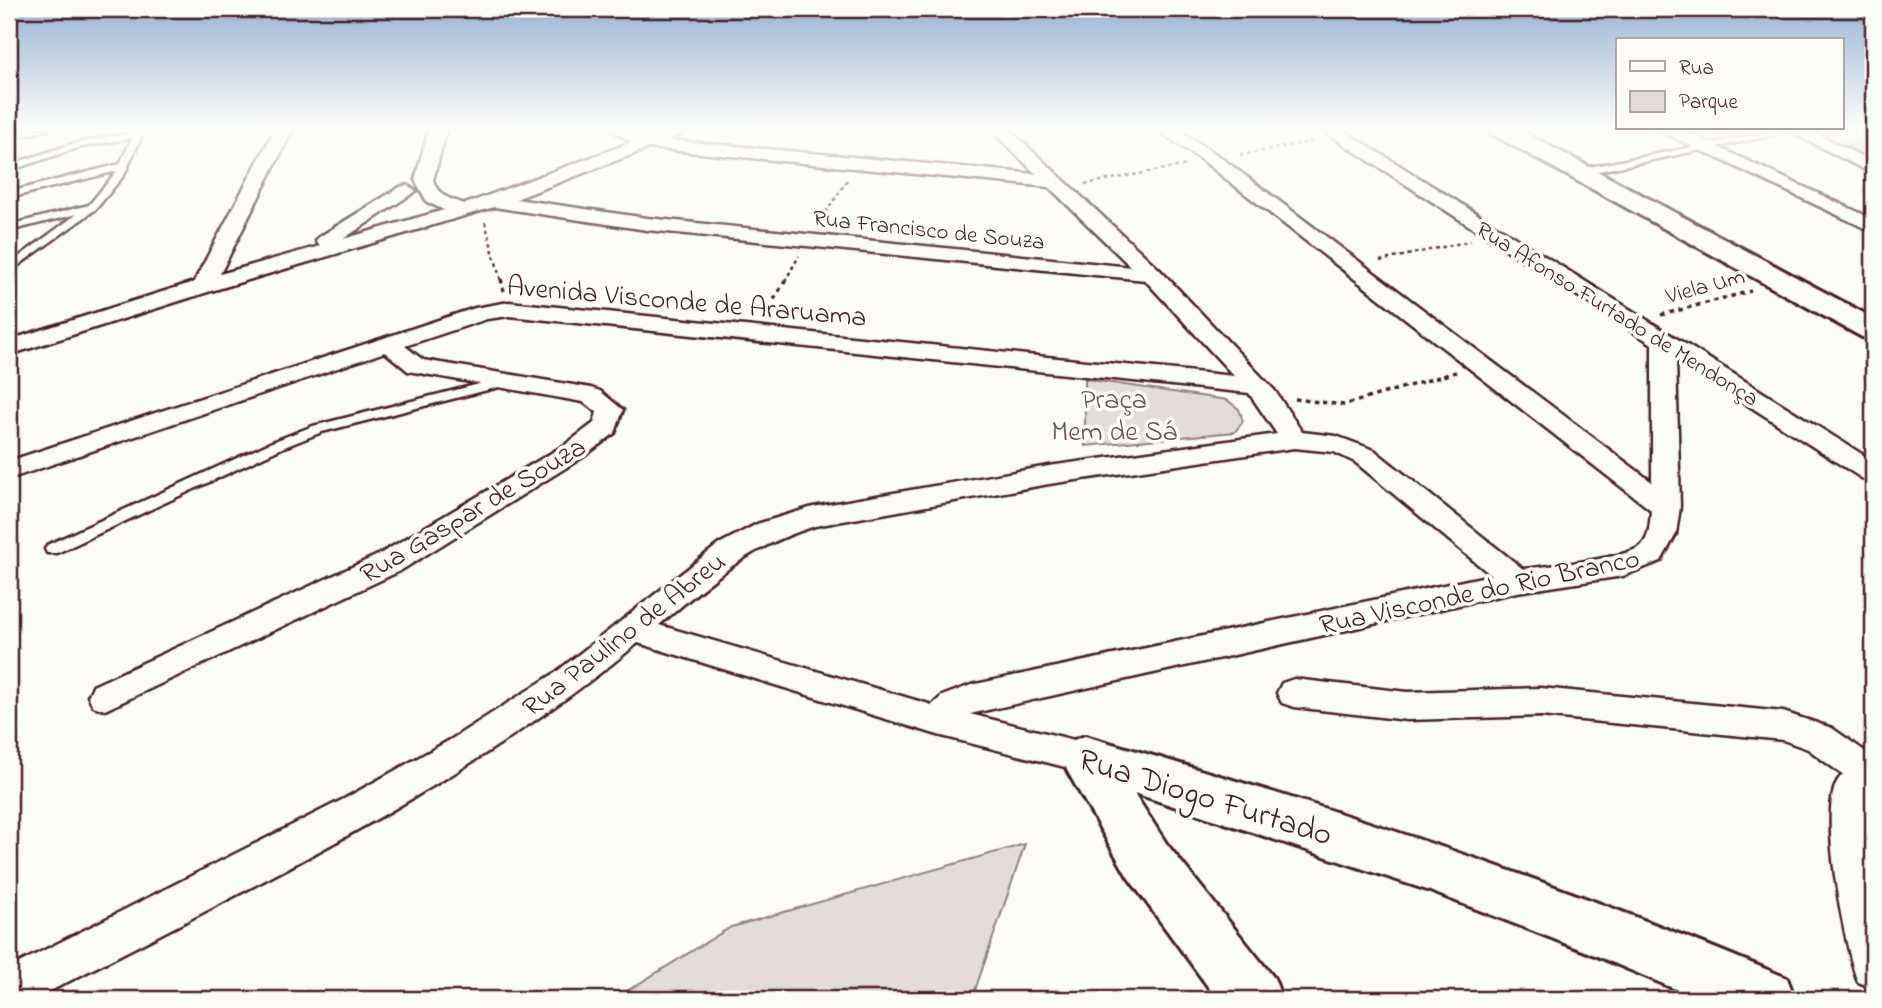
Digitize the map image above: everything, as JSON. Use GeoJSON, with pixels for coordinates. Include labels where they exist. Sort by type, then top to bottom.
{"type":"FeatureCollection","features":[{"type":"Feature","properties":{"kind":"street"},"geometry":{"type":"LineString","coordinates":[[203,286],[260,176]]}},
{"type":"Feature","properties":{"kind":"street"},"geometry":{"type":"LineString","coordinates":[[425,176],[429,195],[436,200],[480,206]]}},
{"type":"Feature","properties":{"kind":"street"},"geometry":{"type":"LineString","coordinates":[[9,348],[203,286],[480,206],[557,176]]}},
{"type":"Feature","properties":{"kind":"street"},"geometry":{"type":"LineString","coordinates":[[974,176],[1061,185]]}},
{"type":"Feature","properties":{"kind":"street"},"geometry":{"type":"LineString","coordinates":[[1051,176],[1151,274],[1261,391],[1294,440]]}},
{"type":"Feature","properties":{"kind":"street"},"geometry":{"type":"LineString","coordinates":[[1234,176],[1666,507]]}},
{"type":"Feature","properties":{"kind":"street","name":"Rua Afonso Furtado de Mendonça"},"geometry":{"type":"LineString","coordinates":[[1402,176],[1873,473]]}},
{"type":"Feature","properties":{"kind":"street"},"geometry":{"type":"LineString","coordinates":[[1587,176],[1873,330]]}},
{"type":"Feature","properties":{"kind":"street"},"geometry":{"type":"LineString","coordinates":[[1767,176],[1873,226]]}},
{"type":"Feature","properties":{"kind":"street"},"geometry":{"type":"LineString","coordinates":[[299,258],[424,180]]}},
{"type":"Feature","properties":{"kind":"street"},"geometry":{"type":"LineString","coordinates":[[407,191],[413,209],[429,221]]}},
{"type":"Feature","properties":{"kind":"street","name":"Rua Francisco de Souza"},"geometry":{"type":"LineString","coordinates":[[480,206],[1094,271],[1151,274]]}},
{"type":"Feature","properties":{"kind":"street","name":"Avenida Visconde de Araruama"},"geometry":{"type":"LineString","coordinates":[[9,470],[483,313],[509,309],[1261,391]]}},
{"type":"Feature","properties":{"kind":"street"},"geometry":{"type":"LineString","coordinates":[[1664,342],[1666,507]]}},
{"type":"Feature","properties":{"kind":"street","name":"Rua Gaspar de Souza"},"geometry":{"type":"LineString","coordinates":[[105,696],[389,563],[574,450],[606,427],[610,418],[610,410],[591,396],[416,366],[402,357],[390,343]]}},
{"type":"Feature","properties":{"kind":"street","name":"Rua Paulino de Abreu"},"geometry":{"type":"LineString","coordinates":[[9,990],[357,811],[462,751],[567,682],[693,577],[729,551],[767,531],[813,517],[1049,475],[1294,440],[1330,441],[1361,452],[1517,581]]}},
{"type":"Feature","properties":{"kind":"street","name":"Rua Visconde do Rio Branco"},"geometry":{"type":"LineString","coordinates":[[939,721],[954,706],[971,699],[1517,581],[1623,565],[1651,554],[1662,534],[1666,507]]}},
{"type":"Feature","properties":{"kind":"street","name":"Rua Diogo Furtado"},"geometry":{"type":"LineString","coordinates":[[633,629],[939,721],[1085,757],[1402,855],[1515,895],[1671,957],[1766,999]]}},
{"type":"Feature","properties":{"kind":"street"},"geometry":{"type":"LineString","coordinates":[[1294,693],[1407,706],[1541,702],[1783,726],[1821,738],[1873,777],[1851,789],[1848,809],[1850,838],[1873,967]]}},
{"type":"Feature","properties":{"kind":"street"},"geometry":{"type":"LineString","coordinates":[[1085,757],[1147,860],[1253,999]]}},
{"type":"Feature","properties":{"kind":"lane"},"geometry":{"type":"LineString","coordinates":[[9,195],[84,176]]}},
{"type":"Feature","properties":{"kind":"lane"},"geometry":{"type":"LineString","coordinates":[[9,269],[93,207],[116,176]]}},
{"type":"Feature","properties":{"kind":"lane"},"geometry":{"type":"LineString","coordinates":[[9,228],[93,207]]}},
{"type":"Feature","properties":{"kind":"lane"},"geometry":{"type":"LineString","coordinates":[[9,263],[24,259]]}},
{"type":"Feature","properties":{"kind":"lane"},"geometry":{"type":"LineString","coordinates":[[52,549],[277,444],[318,429],[503,382]]}},
{"type":"Feature","properties":{"kind":"path"},"geometry":{"type":"LineString","coordinates":[[1061,185],[1115,176]]}},
{"type":"Feature","properties":{"kind":"path"},"geometry":{"type":"LineString","coordinates":[[480,206],[509,309]]}},
{"type":"Feature","properties":{"kind":"path"},"geometry":{"type":"LineString","coordinates":[[1352,268],[1495,235]]}},
{"type":"Feature","properties":{"kind":"path","name":"Viela Um"},"geometry":{"type":"LineString","coordinates":[[1633,322],[1786,282]]}},
{"type":"Feature","properties":{"kind":"path"},"geometry":{"type":"LineString","coordinates":[[1261,391],[1344,405],[1478,365]]}},
{"type":"Feature","properties":{"kind":"green space","name":"Praça Mem de Sá"},"geometry":{"type":"Polygon","coordinates":[[[1085,379],[1227,400],[1239,409],[1243,421],[1235,432],[1085,446],[1085,379]]]}},
{"type":"Feature","properties":{"kind":"green space"},"geometry":{"type":"Polygon","coordinates":[[[1025,844],[972,999],[614,999],[731,927],[1025,844]]]}}]}
